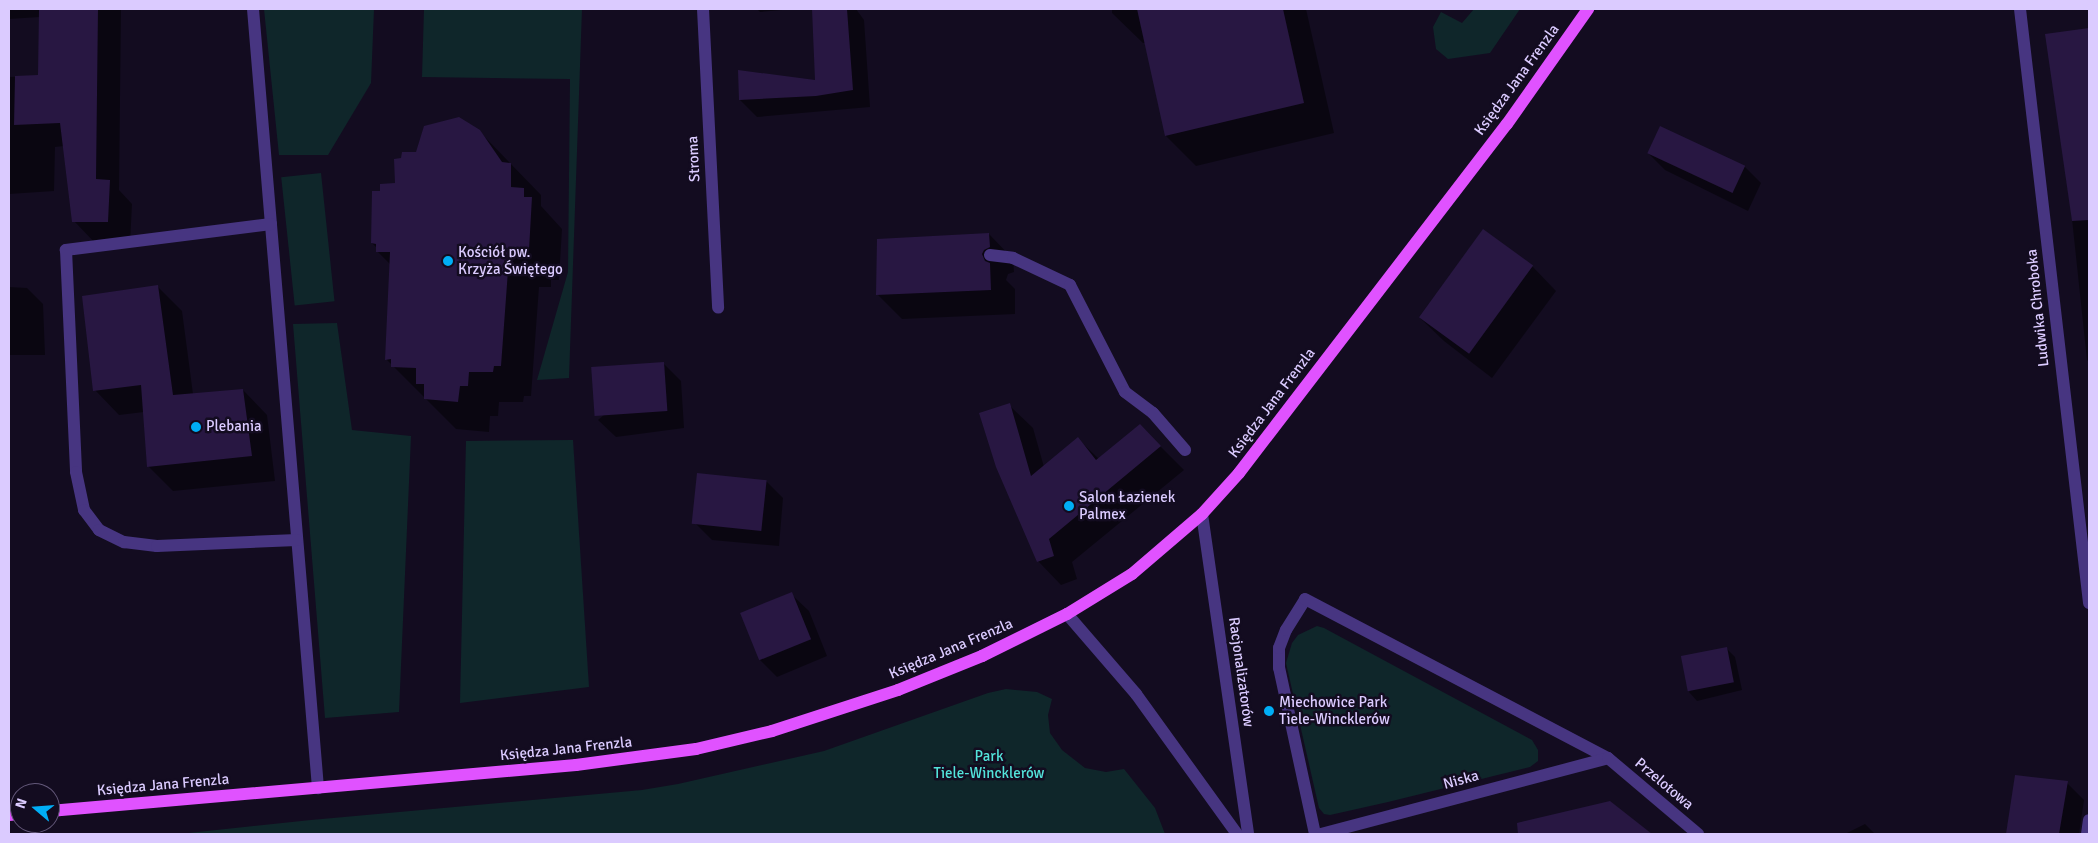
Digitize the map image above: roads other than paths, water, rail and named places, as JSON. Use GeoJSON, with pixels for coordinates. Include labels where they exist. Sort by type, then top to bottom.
{"type":"FeatureCollection","features":[{"type":"Feature","properties":{"kind":"main road","name":"Księdza Jana Frenzla"},"geometry":{"type":"LineString","coordinates":[[60,811],[576,766],[696,749],[816,718],[898,690],[982,656],[1067,614],[1132,574],[1202,514],[1239,473],[1507,124],[1588,9]]}},
{"type":"Feature","properties":{"kind":"street"},"geometry":{"type":"LineString","coordinates":[[253,9],[318,788]]}},
{"type":"Feature","properties":{"kind":"street","name":"Stroma"},"geometry":{"type":"LineString","coordinates":[[703,9],[718,308]]}},
{"type":"Feature","properties":{"kind":"street","name":"Ludwika Chroboka"},"geometry":{"type":"LineString","coordinates":[[2020,9],[2089,603]]}},
{"type":"Feature","properties":{"kind":"street"},"geometry":{"type":"LineString","coordinates":[[271,224],[66,250],[76,472],[84,510],[99,530],[124,542],[157,546],[297,540]]}},
{"type":"Feature","properties":{"kind":"street"},"geometry":{"type":"LineString","coordinates":[[990,255],[1013,258],[1070,285],[1125,392],[1153,413],[1185,450]]}},
{"type":"Feature","properties":{"kind":"street","name":"Racjonalizatorów"},"geometry":{"type":"LineString","coordinates":[[1202,514],[1248,834]]}},
{"type":"Feature","properties":{"kind":"street","name":"Przelotowa"},"geometry":{"type":"LineString","coordinates":[[1315,834],[1279,668],[1279,648],[1286,630],[1305,599],[1608,758],[1698,834]]}},
{"type":"Feature","properties":{"kind":"street"},"geometry":{"type":"LineString","coordinates":[[1067,614],[1136,694],[1237,834]]}},
{"type":"Feature","properties":{"kind":"street","name":"Niska"},"geometry":{"type":"LineString","coordinates":[[1321,834],[1608,758]]}},
{"type":"Feature","properties":{"kind":"street"},"geometry":{"type":"LineString","coordinates":[[2087,834],[2089,820]]}},
{"type":"Feature","properties":{"kind":"place","name":"Kościół pw. Krzyża Świętego"},"geometry":{"type":"Point","coordinates":[448,261]}},
{"type":"Feature","properties":{"kind":"place","name":"Plebania"},"geometry":{"type":"Point","coordinates":[196,427]}},
{"type":"Feature","properties":{"kind":"place","name":"Salon Łazienek Palmex"},"geometry":{"type":"Point","coordinates":[1069,506]}},
{"type":"Feature","properties":{"kind":"place","name":"Miechowice Park Tiele-Wincklerów"},"geometry":{"type":"Point","coordinates":[1269,711]}},
{"type":"Feature","properties":{"kind":"park label","name":"Park Tiele-Wincklerów"},"geometry":{"type":"Point","coordinates":[989,764]}}]}
